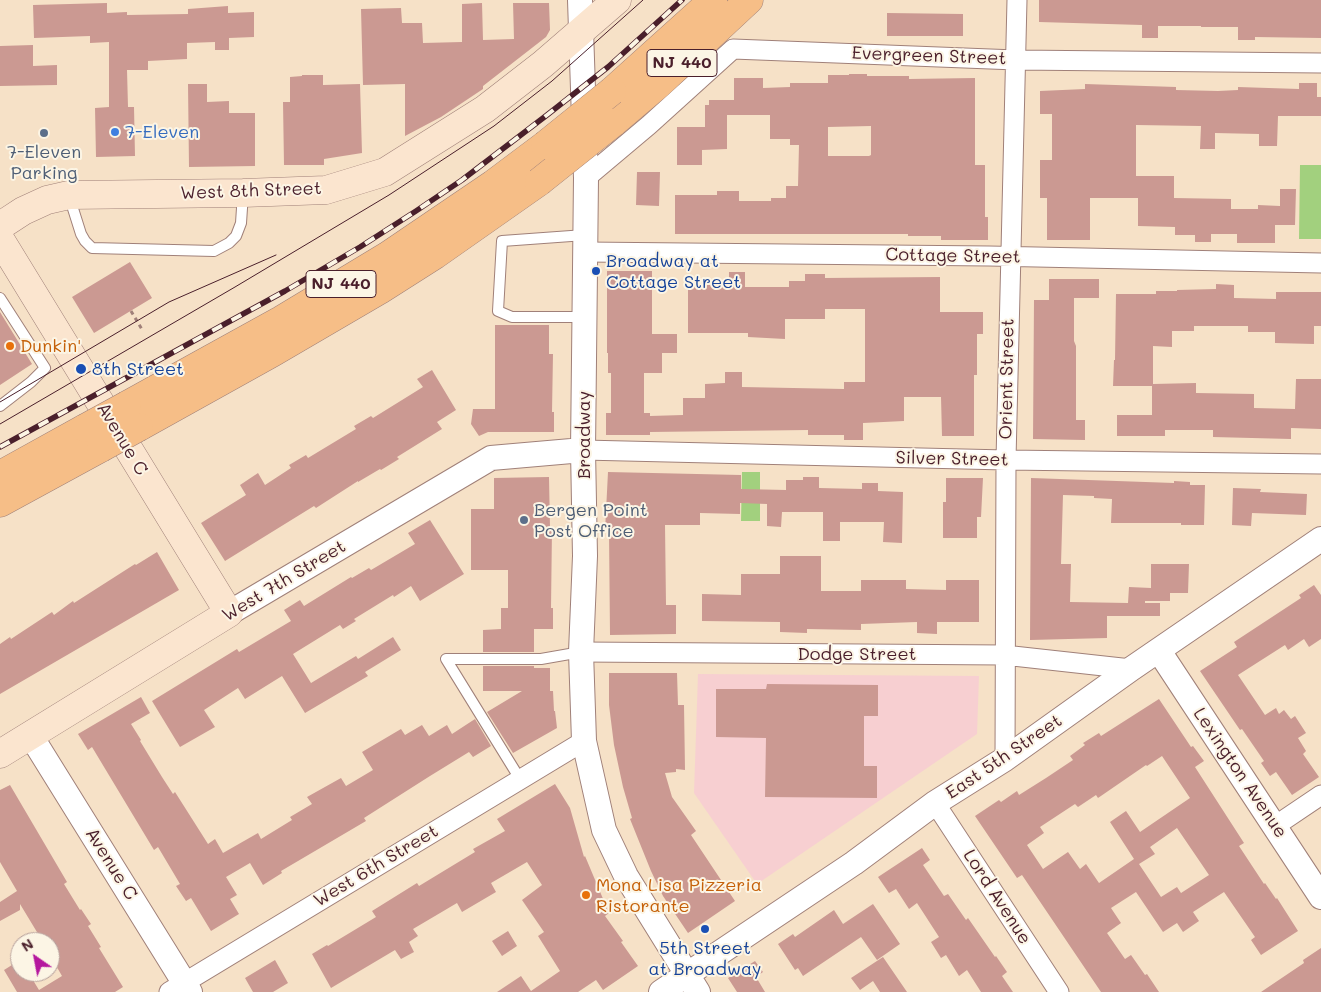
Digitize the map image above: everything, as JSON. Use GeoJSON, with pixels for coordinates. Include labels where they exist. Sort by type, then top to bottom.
{"type":"FeatureCollection","features":[{"type":"Feature","properties":{"kind":"highway","name":"NJ 440"},"geometry":{"type":"LineString","coordinates":[[0,503],[93,438],[133,416],[281,320],[387,256],[478,194],[545,145],[612,91],[712,0]]}},
{"type":"Feature","properties":{"kind":"highway","name":"NJ 440"},"geometry":{"type":"LineString","coordinates":[[133,416],[272,353],[380,290],[435,255],[539,182],[614,123],[666,78],[749,0]]}},
{"type":"Feature","properties":{"kind":"highway","name":"NJ 440"},"geometry":{"type":"LineString","coordinates":[[0,475],[93,438]]}},
{"type":"Feature","properties":{"kind":"main road","name":"West 8th Street"},"geometry":{"type":"LineString","coordinates":[[0,226],[22,211],[47,200],[69,195],[326,190],[386,172],[485,109],[543,64],[617,0]]}},
{"type":"Feature","properties":{"kind":"main road","name":"Avenue C"},"geometry":{"type":"LineString","coordinates":[[0,239],[229,613]]}},
{"type":"Feature","properties":{"kind":"main road","name":"West 7th Street"},"geometry":{"type":"LineString","coordinates":[[0,754],[229,613]]}},
{"type":"Feature","properties":{"kind":"street","name":"Broadway"},"geometry":{"type":"LineString","coordinates":[[580,0],[586,178],[583,450],[584,556],[581,652],[584,741],[604,830],[626,876],[692,984]]}},
{"type":"Feature","properties":{"kind":"street","name":"Orient Street"},"geometry":{"type":"LineString","coordinates":[[1005,759],[1006,460],[1017,0]]}},
{"type":"Feature","properties":{"kind":"street","name":"Evergreen Street"},"geometry":{"type":"LineString","coordinates":[[586,178],[733,49],[1016,60],[1321,63]]}},
{"type":"Feature","properties":{"kind":"street","name":"Cottage Street"},"geometry":{"type":"LineString","coordinates":[[585,243],[1010,257],[1321,263]]}},
{"type":"Feature","properties":{"kind":"street","name":"West 7th Street"},"geometry":{"type":"LineString","coordinates":[[229,613],[491,458],[583,450]]}},
{"type":"Feature","properties":{"kind":"street","name":"Silver Street"},"geometry":{"type":"LineString","coordinates":[[583,450],[1006,460],[1321,464]]}},
{"type":"Feature","properties":{"kind":"street","name":"East 5th Street"},"geometry":{"type":"LineString","coordinates":[[661,992],[692,984],[934,803],[1005,759],[1131,669],[1321,539]]}},
{"type":"Feature","properties":{"kind":"street","name":"Lexington Avenue"},"geometry":{"type":"LineString","coordinates":[[1158,651],[1321,896]]}},
{"type":"Feature","properties":{"kind":"street","name":"Dodge Street"},"geometry":{"type":"LineString","coordinates":[[581,652],[1004,655],[1131,669]]}},
{"type":"Feature","properties":{"kind":"street","name":"Avenue C"},"geometry":{"type":"LineString","coordinates":[[31,736],[181,989]]}},
{"type":"Feature","properties":{"kind":"street","name":"West 6th Street"},"geometry":{"type":"LineString","coordinates":[[181,989],[520,778],[584,741]]}},
{"type":"Feature","properties":{"kind":"street"},"geometry":{"type":"LineString","coordinates":[[1275,826],[1321,795]]}},
{"type":"Feature","properties":{"kind":"street","name":"Lord Avenue"},"geometry":{"type":"LineString","coordinates":[[934,803],[1059,992]]}},
{"type":"Feature","properties":{"kind":"lane"},"geometry":{"type":"LineString","coordinates":[[69,195],[84,241],[92,248],[214,251],[229,243],[236,236],[241,223],[243,193]]}},
{"type":"Feature","properties":{"kind":"lane"},"geometry":{"type":"LineString","coordinates":[[585,243],[502,242],[498,311],[512,317],[585,317]]}},
{"type":"Feature","properties":{"kind":"lane"},"geometry":{"type":"LineString","coordinates":[[0,298],[45,368],[31,382],[0,406]]}},
{"type":"Feature","properties":{"kind":"lane"},"geometry":{"type":"LineString","coordinates":[[520,778],[446,659],[541,659],[581,652]]}},
{"type":"Feature","properties":{"kind":"path"},"geometry":{"type":"LineString","coordinates":[[131,311],[143,331]]}},
{"type":"Feature","properties":{"kind":"shaded area"},"geometry":{"type":"Polygon","coordinates":[[[698,674],[979,676],[977,734],[757,884],[694,793],[698,674]]]}},
{"type":"Feature","properties":{"kind":"green space"},"geometry":{"type":"Polygon","coordinates":[[[1300,165],[1321,165],[1321,239],[1299,239],[1300,165]]]}},
{"type":"Feature","properties":{"kind":"green space"},"geometry":{"type":"Polygon","coordinates":[[[742,472],[760,472],[760,521],[741,521],[742,472]]]}},
{"type":"Feature","properties":{"kind":"building"},"geometry":{"type":"Polygon","coordinates":[[[1039,0],[1321,0],[1321,38],[1255,37],[1255,40],[1238,40],[1238,27],[1158,26],[1158,38],[1142,38],[1142,25],[1039,22],[1039,0]]]}},
{"type":"Feature","properties":{"kind":"building"},"geometry":{"type":"Polygon","coordinates":[[[107,3],[107,13],[127,12],[127,15],[188,14],[188,9],[228,6],[228,13],[254,12],[254,37],[229,38],[229,50],[215,50],[215,42],[187,43],[187,59],[148,61],[148,70],[127,70],[128,107],[134,107],[135,156],[96,157],[95,108],[109,107],[109,42],[90,43],[90,36],[34,38],[33,5],[107,3]]]}},
{"type":"Feature","properties":{"kind":"building"},"geometry":{"type":"Polygon","coordinates":[[[482,3],[483,40],[514,39],[513,3],[549,3],[550,30],[546,37],[483,86],[483,89],[441,117],[405,136],[405,84],[363,85],[361,9],[401,8],[402,23],[422,23],[423,43],[462,42],[462,4],[482,3]]]}},
{"type":"Feature","properties":{"kind":"building"},"geometry":{"type":"Polygon","coordinates":[[[887,13],[963,14],[963,36],[887,36],[887,13]]]}},
{"type":"Feature","properties":{"kind":"building"},"geometry":{"type":"Polygon","coordinates":[[[33,45],[33,66],[57,65],[57,85],[0,86],[0,46],[33,45]]]}},
{"type":"Feature","properties":{"kind":"building"},"geometry":{"type":"Polygon","coordinates":[[[323,75],[323,85],[360,84],[362,153],[324,159],[324,165],[284,165],[283,102],[290,102],[290,77],[323,75]]]}},
{"type":"Feature","properties":{"kind":"building"},"geometry":{"type":"Polygon","coordinates":[[[828,75],[909,76],[909,79],[975,78],[975,165],[985,165],[985,217],[988,217],[988,240],[941,240],[941,236],[908,236],[908,234],[675,234],[675,195],[717,195],[717,191],[739,191],[739,201],[771,201],[771,198],[786,198],[786,186],[798,186],[799,145],[790,145],[790,139],[770,139],[770,115],[727,115],[727,149],[702,150],[702,165],[677,165],[677,127],[705,127],[705,105],[709,105],[709,100],[734,100],[734,78],[763,78],[763,88],[790,87],[790,83],[828,83],[828,75]],[[871,126],[828,127],[828,156],[871,155],[871,126]]]}},
{"type":"Feature","properties":{"kind":"building"},"geometry":{"type":"Polygon","coordinates":[[[1299,83],[1317,83],[1317,97],[1321,97],[1321,116],[1278,116],[1277,146],[1259,146],[1259,134],[1215,133],[1215,149],[1200,149],[1201,126],[1136,125],[1136,176],[1174,176],[1174,198],[1231,199],[1231,209],[1258,209],[1258,205],[1280,206],[1280,189],[1296,189],[1295,225],[1275,225],[1275,243],[1237,243],[1237,234],[1211,234],[1211,242],[1195,242],[1195,235],[1175,235],[1175,227],[1138,226],[1138,198],[1090,198],[1090,240],[1047,240],[1047,198],[1040,198],[1040,160],[1052,160],[1052,114],[1040,114],[1040,91],[1085,89],[1085,84],[1176,87],[1176,90],[1218,91],[1238,90],[1238,87],[1299,89],[1299,83]]]}},
{"type":"Feature","properties":{"kind":"building"},"geometry":{"type":"Polygon","coordinates":[[[188,84],[207,84],[207,102],[229,101],[229,113],[255,113],[255,166],[189,167],[188,84]]]}},
{"type":"Feature","properties":{"kind":"building"},"geometry":{"type":"Polygon","coordinates":[[[637,172],[660,172],[659,206],[636,205],[637,172]]]}},
{"type":"Feature","properties":{"kind":"building"},"geometry":{"type":"Polygon","coordinates":[[[130,262],[152,298],[94,333],[72,297],[130,262]]]}},
{"type":"Feature","properties":{"kind":"building"},"geometry":{"type":"Polygon","coordinates":[[[607,271],[652,271],[652,334],[677,334],[677,353],[662,353],[662,373],[644,373],[644,413],[650,413],[650,416],[683,415],[683,398],[705,398],[705,384],[725,383],[725,372],[742,372],[742,387],[844,389],[844,382],[865,382],[865,309],[825,309],[825,319],[785,319],[785,339],[748,337],[748,333],[688,333],[688,285],[729,285],[729,272],[745,272],[745,287],[789,287],[789,281],[805,281],[805,274],[825,274],[825,278],[940,277],[940,312],[983,312],[983,334],[977,334],[977,375],[974,375],[974,436],[942,436],[941,397],[904,397],[904,421],[863,423],[863,440],[844,440],[844,435],[808,435],[808,430],[650,432],[650,435],[606,435],[606,413],[611,413],[611,373],[608,373],[607,353],[607,271]]]}},
{"type":"Feature","properties":{"kind":"building"},"geometry":{"type":"Polygon","coordinates":[[[1049,279],[1099,279],[1099,298],[1074,298],[1076,420],[1085,420],[1085,440],[1033,439],[1034,300],[1049,300],[1049,279]]]}},
{"type":"Feature","properties":{"kind":"building"},"geometry":{"type":"Polygon","coordinates":[[[1216,284],[1234,285],[1234,298],[1276,299],[1276,292],[1321,292],[1321,326],[1314,326],[1314,344],[1275,343],[1275,332],[1248,332],[1248,326],[1194,326],[1194,331],[1172,331],[1172,347],[1153,346],[1153,384],[1196,383],[1196,393],[1254,394],[1254,408],[1295,409],[1296,379],[1321,379],[1321,429],[1291,428],[1291,439],[1213,437],[1213,430],[1165,430],[1165,436],[1117,436],[1117,415],[1152,415],[1152,386],[1113,386],[1116,294],[1156,294],[1156,291],[1216,289],[1216,284]]]}},
{"type":"Feature","properties":{"kind":"building","name":"Dunkin'"},"geometry":{"type":"Polygon","coordinates":[[[0,312],[32,364],[0,385],[0,312]]]}},
{"type":"Feature","properties":{"kind":"building"},"geometry":{"type":"Polygon","coordinates":[[[495,325],[549,325],[549,354],[553,354],[552,412],[554,412],[554,432],[488,432],[479,436],[471,424],[473,409],[495,409],[495,325]]]}},
{"type":"Feature","properties":{"kind":"building"},"geometry":{"type":"Polygon","coordinates":[[[432,370],[456,410],[437,422],[442,429],[397,457],[399,459],[381,470],[358,481],[316,508],[314,506],[225,561],[201,523],[246,495],[240,485],[258,473],[265,485],[291,468],[289,465],[306,455],[308,458],[356,429],[354,426],[371,416],[373,418],[423,387],[417,379],[432,370]]]}},
{"type":"Feature","properties":{"kind":"building"},"geometry":{"type":"Polygon","coordinates":[[[608,472],[741,475],[741,489],[786,490],[786,480],[803,480],[803,477],[819,477],[819,488],[862,489],[862,483],[878,483],[878,491],[903,492],[902,543],[883,542],[884,522],[840,522],[840,541],[823,541],[823,512],[782,512],[781,527],[767,526],[767,504],[740,503],[740,514],[700,513],[700,525],[665,525],[666,605],[676,605],[676,634],[610,635],[609,531],[605,531],[608,472]]]}},
{"type":"Feature","properties":{"kind":"building"},"geometry":{"type":"Polygon","coordinates":[[[549,477],[550,528],[552,528],[551,608],[553,608],[553,629],[534,629],[534,652],[483,652],[483,630],[501,629],[501,608],[508,608],[508,570],[471,570],[471,509],[494,509],[494,478],[549,477]]]}},
{"type":"Feature","properties":{"kind":"building"},"geometry":{"type":"Polygon","coordinates":[[[946,478],[983,478],[981,517],[977,517],[977,538],[943,538],[943,502],[946,502],[946,478]]]}},
{"type":"Feature","properties":{"kind":"building"},"geometry":{"type":"Polygon","coordinates":[[[1031,478],[1174,483],[1174,481],[1190,482],[1190,485],[1205,485],[1204,525],[1181,525],[1181,523],[1111,523],[1112,499],[1094,498],[1094,496],[1063,495],[1061,564],[1071,564],[1070,602],[1128,603],[1129,587],[1151,588],[1151,564],[1189,564],[1188,593],[1170,593],[1170,601],[1145,601],[1145,603],[1160,603],[1160,616],[1107,616],[1107,638],[1030,640],[1031,478]]]}},
{"type":"Feature","properties":{"kind":"building"},"geometry":{"type":"Polygon","coordinates":[[[1233,488],[1261,489],[1260,492],[1307,494],[1306,515],[1252,513],[1251,526],[1232,525],[1233,488]]]}},
{"type":"Feature","properties":{"kind":"building"},"geometry":{"type":"Polygon","coordinates":[[[430,520],[464,574],[420,601],[411,586],[354,619],[356,621],[343,629],[340,625],[293,654],[311,683],[356,656],[358,659],[393,637],[401,650],[365,672],[368,676],[305,713],[282,676],[245,699],[238,688],[204,710],[215,727],[180,747],[152,701],[237,649],[239,652],[291,621],[284,610],[300,600],[304,606],[351,577],[369,568],[371,570],[415,544],[408,533],[430,520]]]}},
{"type":"Feature","properties":{"kind":"building"},"geometry":{"type":"Polygon","coordinates":[[[157,552],[179,590],[0,694],[0,644],[10,637],[11,639],[52,612],[54,615],[73,601],[74,603],[157,552]]]}},
{"type":"Feature","properties":{"kind":"building"},"geometry":{"type":"Polygon","coordinates":[[[780,556],[821,556],[821,591],[861,591],[861,580],[906,580],[906,589],[946,590],[946,580],[979,580],[979,622],[937,622],[937,634],[917,633],[917,622],[861,624],[861,630],[807,629],[807,633],[780,632],[780,622],[702,621],[702,594],[741,595],[741,574],[780,574],[780,556]]]}},
{"type":"Feature","properties":{"kind":"building"},"geometry":{"type":"Polygon","coordinates":[[[1314,585],[1321,595],[1321,639],[1309,647],[1304,639],[1288,650],[1285,645],[1238,675],[1265,715],[1276,708],[1279,714],[1284,710],[1291,719],[1295,716],[1306,733],[1298,738],[1306,751],[1303,754],[1319,777],[1292,795],[1276,772],[1270,776],[1261,763],[1264,761],[1242,729],[1240,730],[1200,671],[1237,647],[1234,642],[1301,598],[1299,595],[1314,585]]]}},
{"type":"Feature","properties":{"kind":"building"},"geometry":{"type":"Polygon","coordinates":[[[483,666],[534,666],[534,668],[550,668],[550,691],[553,691],[557,728],[513,753],[487,712],[522,691],[483,691],[483,666]]]}},
{"type":"Feature","properties":{"kind":"building"},"geometry":{"type":"Polygon","coordinates":[[[609,673],[677,673],[678,705],[684,705],[685,770],[676,769],[676,772],[665,773],[672,797],[696,831],[691,835],[735,901],[688,933],[663,896],[630,819],[632,818],[614,745],[609,705],[609,673]]]}},
{"type":"Feature","properties":{"kind":"building"},"geometry":{"type":"Polygon","coordinates":[[[767,684],[878,685],[878,716],[864,716],[864,766],[877,766],[877,798],[765,797],[766,738],[716,737],[716,689],[766,689],[767,684]]]}},
{"type":"Feature","properties":{"kind":"building"},"geometry":{"type":"Polygon","coordinates":[[[141,697],[150,713],[131,724],[162,777],[173,794],[175,792],[208,844],[215,839],[223,853],[258,833],[261,839],[292,820],[290,817],[312,804],[307,797],[341,778],[346,786],[373,770],[362,752],[401,729],[405,735],[422,725],[429,736],[447,725],[452,734],[475,719],[491,746],[473,757],[469,752],[364,818],[366,821],[281,871],[282,873],[263,885],[250,863],[226,877],[237,895],[230,899],[239,914],[211,931],[191,898],[186,901],[176,886],[180,884],[158,847],[154,850],[92,747],[88,750],[78,734],[141,697]]]}},
{"type":"Feature","properties":{"kind":"building"},"geometry":{"type":"Polygon","coordinates":[[[1159,699],[1191,747],[1193,746],[1204,761],[1195,767],[1244,843],[1239,846],[1264,884],[1277,898],[1298,931],[1261,955],[1251,940],[1255,937],[1224,892],[1193,912],[1199,921],[1183,932],[1177,923],[1163,932],[1136,892],[1111,908],[1121,923],[1107,933],[1125,959],[1131,955],[1159,992],[1101,992],[1022,875],[1017,878],[975,816],[999,800],[1001,802],[1017,791],[1019,795],[1046,778],[1073,760],[1070,756],[1085,745],[1083,743],[1099,733],[1101,736],[1159,699]],[[1162,756],[1098,798],[1096,795],[1078,807],[1075,804],[1040,827],[1044,833],[1027,845],[1043,869],[1068,852],[1080,869],[1086,864],[1099,883],[1134,859],[1110,822],[1126,811],[1140,832],[1190,798],[1162,756]],[[1177,828],[1150,847],[1155,854],[1139,864],[1161,897],[1177,887],[1181,893],[1209,875],[1177,828]]]}},
{"type":"Feature","properties":{"kind":"building"},"geometry":{"type":"Polygon","coordinates":[[[555,784],[570,808],[584,857],[609,913],[605,916],[638,966],[603,990],[596,980],[578,992],[497,992],[521,976],[531,991],[560,971],[538,936],[544,932],[522,900],[542,885],[527,862],[491,883],[496,892],[462,912],[457,903],[413,929],[418,936],[409,942],[414,952],[401,959],[395,950],[331,988],[312,954],[376,917],[372,911],[417,883],[419,886],[475,852],[473,849],[505,831],[497,819],[555,784]]]}},
{"type":"Feature","properties":{"kind":"building"},"geometry":{"type":"Polygon","coordinates":[[[10,785],[67,882],[64,884],[91,924],[88,926],[101,947],[99,948],[123,987],[115,992],[17,992],[11,982],[34,982],[39,990],[52,982],[60,982],[60,977],[62,976],[60,972],[60,932],[37,932],[20,904],[20,910],[0,921],[0,902],[17,891],[0,862],[0,790],[10,785]]]}},
{"type":"Feature","properties":{"kind":"building"},"geometry":{"type":"Polygon","coordinates":[[[922,848],[930,860],[923,865],[944,896],[948,894],[966,920],[968,918],[996,956],[1007,972],[1002,976],[1013,992],[981,992],[967,970],[959,976],[946,955],[941,958],[931,942],[939,937],[917,903],[909,909],[896,889],[889,893],[878,877],[922,848]]]}},
{"type":"Feature","properties":{"kind":"building"},"geometry":{"type":"Polygon","coordinates":[[[873,904],[900,944],[877,960],[861,937],[803,976],[798,968],[795,970],[778,944],[793,934],[795,937],[834,910],[843,924],[873,904]]]}},
{"type":"Feature","properties":{"kind":"building"},"geometry":{"type":"Polygon","coordinates":[[[508,931],[517,946],[502,956],[492,941],[508,931]]]}},
{"type":"Feature","properties":{"kind":"building"},"geometry":{"type":"Polygon","coordinates":[[[1321,948],[1321,992],[1261,992],[1304,963],[1303,960],[1321,948]]]}},
{"type":"Feature","properties":{"kind":"building"},"geometry":{"type":"Polygon","coordinates":[[[883,957],[907,992],[880,992],[873,981],[860,990],[851,978],[883,957]]]}},
{"type":"Feature","properties":{"kind":"building"},"geometry":{"type":"Polygon","coordinates":[[[275,960],[288,983],[273,992],[253,992],[245,978],[275,960]]]}},
{"type":"Feature","properties":{"kind":"building"},"geometry":{"type":"Polygon","coordinates":[[[755,961],[763,972],[756,977],[765,992],[737,992],[728,978],[755,961]]]}},
{"type":"Feature","properties":{"kind":"building"},"geometry":{"type":"Polygon","coordinates":[[[10,966],[10,980],[4,970],[10,966]]]}},
{"type":"Feature","properties":{"kind":"tram line"},"geometry":{"type":"LineString","coordinates":[[0,424],[389,195],[494,126],[552,81],[643,0]]}},
{"type":"Feature","properties":{"kind":"tram line"},"geometry":{"type":"LineString","coordinates":[[0,402],[169,302],[276,255]]}},
{"type":"Feature","properties":{"kind":"railway"},"geometry":{"type":"LineString","coordinates":[[0,447],[285,291],[360,247],[416,211],[462,180],[608,67],[682,0]]}},
{"type":"Feature","properties":{"kind":"place","name":"7-Eleven"},"geometry":{"type":"Point","coordinates":[115,132]}},
{"type":"Feature","properties":{"kind":"place","name":"7-Eleven Parking"},"geometry":{"type":"Point","coordinates":[44,133]}},
{"type":"Feature","properties":{"kind":"place","name":"Broadway at Cottage Street"},"geometry":{"type":"Point","coordinates":[596,271]}},
{"type":"Feature","properties":{"kind":"place","name":"Dunkin'"},"geometry":{"type":"Point","coordinates":[10,346]}},
{"type":"Feature","properties":{"kind":"place","name":"8th Street"},"geometry":{"type":"Point","coordinates":[81,369]}},
{"type":"Feature","properties":{"kind":"place","name":"Bergen Point Post Office"},"geometry":{"type":"Point","coordinates":[524,520]}},
{"type":"Feature","properties":{"kind":"place","name":"Mona Lisa Pizzeria Ristorante"},"geometry":{"type":"Point","coordinates":[586,895]}},
{"type":"Feature","properties":{"kind":"place","name":"5th Street at Broadway"},"geometry":{"type":"Point","coordinates":[705,929]}}]}
